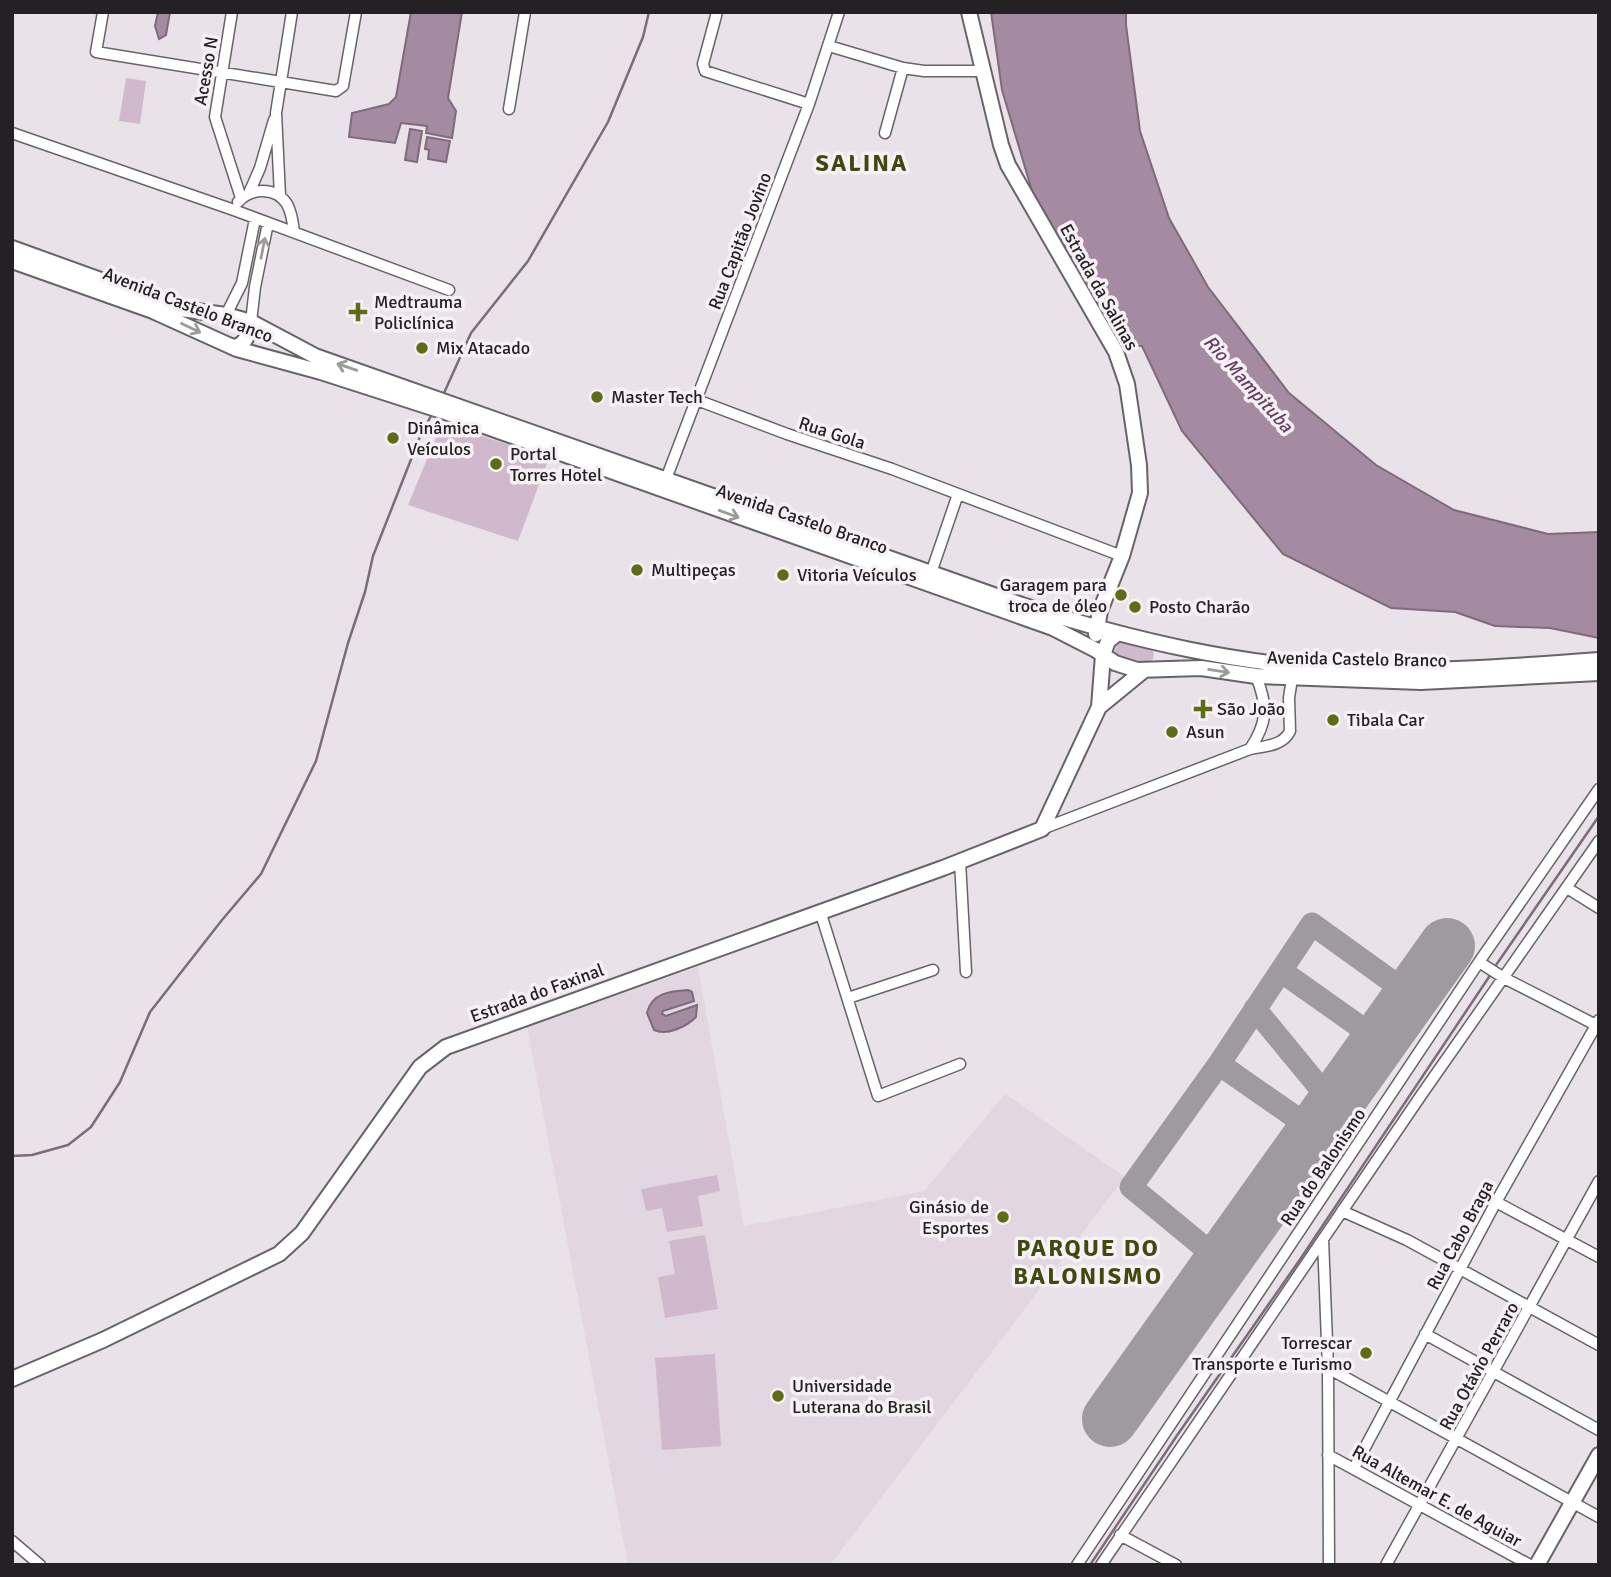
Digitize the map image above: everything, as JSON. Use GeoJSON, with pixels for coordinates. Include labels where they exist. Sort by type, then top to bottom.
{"type":"FeatureCollection","features":[{"type":"Feature","properties":{"kind":"main road","name":"Estrada da Salinas"},"geometry":{"type":"LineString","coordinates":[[969,12],[1008,165],[1116,352],[1127,384],[1140,493],[1122,556],[1104,598],[1097,627],[1099,707]]}},
{"type":"Feature","properties":{"kind":"main road","name":"Avenida Castelo Branco"},"geometry":{"type":"LineString","coordinates":[[12,248],[181,309],[226,314],[251,322],[316,356],[1022,606],[1117,634],[1254,661],[1359,670],[1424,670],[1599,660]]}},
{"type":"Feature","properties":{"kind":"main road","name":"Avenida Castelo Branco"},"geometry":{"type":"LineString","coordinates":[[12,261],[153,311],[225,344],[454,415],[1046,625],[1126,668],[1201,668],[1256,676],[1421,682],[1599,673]]}},
{"type":"Feature","properties":{"kind":"main road"},"geometry":{"type":"LineString","coordinates":[[226,314],[217,328],[225,344],[237,347],[245,341],[251,322]]}},
{"type":"Feature","properties":{"kind":"main road"},"geometry":{"type":"LineString","coordinates":[[1099,652],[1117,634]]}},
{"type":"Feature","properties":{"kind":"main road"},"geometry":{"type":"LineString","coordinates":[[1042,830],[1099,707],[1147,670],[1159,666],[1164,650],[1160,643]]}},
{"type":"Feature","properties":{"kind":"main road","name":"Estrada do Faxinal"},"geometry":{"type":"LineString","coordinates":[[12,1379],[103,1340],[279,1254],[302,1233],[420,1067],[446,1047],[1042,830]]}},
{"type":"Feature","properties":{"kind":"main road"},"geometry":{"type":"LineString","coordinates":[[1537,1565],[1599,1455]]}},
{"type":"Feature","properties":{"kind":"street"},"geometry":{"type":"LineString","coordinates":[[103,12],[96,52],[337,91],[343,86],[355,12]]}},
{"type":"Feature","properties":{"kind":"street","name":"Acesso N"},"geometry":{"type":"LineString","coordinates":[[232,12],[215,117],[245,195]]}},
{"type":"Feature","properties":{"kind":"street"},"geometry":{"type":"LineString","coordinates":[[231,209],[245,195],[260,168],[276,113],[292,12]]}},
{"type":"Feature","properties":{"kind":"street"},"geometry":{"type":"LineString","coordinates":[[509,109],[525,12]]}},
{"type":"Feature","properties":{"kind":"street"},"geometry":{"type":"LineString","coordinates":[[717,12],[703,64],[705,71],[809,104]]}},
{"type":"Feature","properties":{"kind":"street","name":"Rua Capitão Jovino"},"geometry":{"type":"LineString","coordinates":[[666,479],[809,104],[839,12]]}},
{"type":"Feature","properties":{"kind":"street"},"geometry":{"type":"LineString","coordinates":[[829,46],[903,68],[924,71],[985,71]]}},
{"type":"Feature","properties":{"kind":"street"},"geometry":{"type":"LineString","coordinates":[[885,133],[903,68]]}},
{"type":"Feature","properties":{"kind":"street"},"geometry":{"type":"LineString","coordinates":[[276,113],[280,196],[291,212],[294,232]]}},
{"type":"Feature","properties":{"kind":"street"},"geometry":{"type":"LineString","coordinates":[[12,133],[231,209],[449,290]]}},
{"type":"Feature","properties":{"kind":"street"},"geometry":{"type":"LineString","coordinates":[[245,195],[270,192],[280,196]]}},
{"type":"Feature","properties":{"kind":"street"},"geometry":{"type":"LineString","coordinates":[[226,314],[242,283],[255,219]]}},
{"type":"Feature","properties":{"kind":"street"},"geometry":{"type":"LineString","coordinates":[[251,322],[268,223]]}},
{"type":"Feature","properties":{"kind":"street"},"geometry":{"type":"LineString","coordinates":[[242,283],[255,287]]}},
{"type":"Feature","properties":{"kind":"street","name":"Rua Gola"},"geometry":{"type":"LineString","coordinates":[[697,400],[1122,556]]}},
{"type":"Feature","properties":{"kind":"street"},"geometry":{"type":"LineString","coordinates":[[931,573],[958,494]]}},
{"type":"Feature","properties":{"kind":"street"},"geometry":{"type":"LineString","coordinates":[[1250,749],[1265,722],[1264,700],[1256,676]]}},
{"type":"Feature","properties":{"kind":"street"},"geometry":{"type":"LineString","coordinates":[[1042,830],[1250,749],[1280,742],[1289,736],[1292,678]]}},
{"type":"Feature","properties":{"kind":"street","name":"Rua do Balonismo"},"geometry":{"type":"LineString","coordinates":[[1077,1565],[1599,789]]}},
{"type":"Feature","properties":{"kind":"street"},"geometry":{"type":"LineString","coordinates":[[1101,1565],[1502,976],[1599,841]]}},
{"type":"Feature","properties":{"kind":"street"},"geometry":{"type":"LineString","coordinates":[[960,861],[966,971]]}},
{"type":"Feature","properties":{"kind":"street"},"geometry":{"type":"LineString","coordinates":[[1567,888],[1599,908]]}},
{"type":"Feature","properties":{"kind":"street"},"geometry":{"type":"LineString","coordinates":[[820,911],[878,1097],[960,1064]]}},
{"type":"Feature","properties":{"kind":"street"},"geometry":{"type":"LineString","coordinates":[[1483,964],[1597,1022]]}},
{"type":"Feature","properties":{"kind":"street"},"geometry":{"type":"LineString","coordinates":[[848,999],[933,970]]}},
{"type":"Feature","properties":{"kind":"street","name":"Rua Cabo Braga"},"geometry":{"type":"LineString","coordinates":[[1353,1468],[1496,1202],[1597,1022]]}},
{"type":"Feature","properties":{"kind":"street","name":"Rua Otávio Perraro"},"geometry":{"type":"LineString","coordinates":[[1386,1565],[1599,1181]]}},
{"type":"Feature","properties":{"kind":"street"},"geometry":{"type":"LineString","coordinates":[[1496,1202],[1599,1257]]}},
{"type":"Feature","properties":{"kind":"street"},"geometry":{"type":"LineString","coordinates":[[1342,1211],[1407,1240],[1599,1345]]}},
{"type":"Feature","properties":{"kind":"street"},"geometry":{"type":"LineString","coordinates":[[1323,1239],[1328,1368],[1329,1565]]}},
{"type":"Feature","properties":{"kind":"street"},"geometry":{"type":"LineString","coordinates":[[1425,1334],[1599,1430]]}},
{"type":"Feature","properties":{"kind":"street"},"geometry":{"type":"LineString","coordinates":[[1328,1368],[1599,1517]]}},
{"type":"Feature","properties":{"kind":"street","name":"Rua Altemar E. de Aguiar"},"geometry":{"type":"LineString","coordinates":[[1328,1455],[1530,1565]]}},
{"type":"Feature","properties":{"kind":"street"},"geometry":{"type":"LineString","coordinates":[[1120,1535],[1159,1561],[1176,1565]]}},
{"type":"Feature","properties":{"kind":"street"},"geometry":{"type":"LineString","coordinates":[[12,1541],[40,1565]]}},
{"type":"Feature","properties":{"kind":"shaded area"},"geometry":{"type":"Polygon","coordinates":[[[126,78],[146,81],[140,124],[119,121],[126,78]]]}},
{"type":"Feature","properties":{"kind":"shaded area"},"geometry":{"type":"Polygon","coordinates":[[[442,423],[549,458],[518,541],[408,505],[442,423]]]}},
{"type":"Feature","properties":{"kind":"shaded area"},"geometry":{"type":"Polygon","coordinates":[[[1126,641],[1150,648],[1154,653],[1153,659],[1147,663],[1118,657],[1116,647],[1126,641]]]}},
{"type":"Feature","properties":{"kind":"shaded area","name":"Universidade Luterana do Brasil"},"geometry":{"type":"Polygon","coordinates":[[[698,967],[744,1226],[924,1191],[1005,1094],[1125,1177],[830,1565],[628,1565],[527,1027],[698,967]]]}},
{"type":"Feature","properties":{"kind":"shaded area"},"geometry":{"type":"Polygon","coordinates":[[[717,1175],[720,1191],[698,1196],[703,1226],[667,1232],[662,1208],[646,1211],[641,1189],[717,1175]]]}},
{"type":"Feature","properties":{"kind":"shaded area"},"geometry":{"type":"Polygon","coordinates":[[[705,1235],[718,1309],[665,1318],[658,1277],[675,1274],[669,1241],[705,1235]]]}},
{"type":"Feature","properties":{"kind":"shaded area"},"geometry":{"type":"Polygon","coordinates":[[[715,1354],[721,1446],[662,1450],[655,1358],[715,1354]]]}},
{"type":"Feature","properties":{"kind":"water"},"geometry":{"type":"Polygon","coordinates":[[[158,12],[170,12],[166,35],[159,39],[155,26],[158,12]]]}},
{"type":"Feature","properties":{"kind":"water"},"geometry":{"type":"Polygon","coordinates":[[[411,12],[462,12],[448,98],[456,111],[452,138],[426,133],[427,126],[401,123],[395,143],[349,137],[352,113],[389,104],[396,97],[411,12]]]}},
{"type":"Feature","properties":{"kind":"water","name":"Rio Mampituba"},"geometry":{"type":"Polygon","coordinates":[[[991,12],[1126,12],[1140,131],[1169,218],[1208,287],[1289,393],[1376,465],[1454,510],[1548,534],[1599,532],[1599,638],[1550,628],[1495,626],[1455,612],[1391,608],[1283,554],[1182,431],[1142,346],[1119,345],[1033,194],[1002,90],[991,12]]]}},
{"type":"Feature","properties":{"kind":"water"},"geometry":{"type":"Polygon","coordinates":[[[410,129],[422,131],[417,162],[405,160],[410,129]]]}},
{"type":"Feature","properties":{"kind":"water"},"geometry":{"type":"Polygon","coordinates":[[[427,137],[450,141],[446,162],[428,159],[429,150],[425,149],[427,137]]]}},
{"type":"Feature","properties":{"kind":"water"},"geometry":{"type":"Polygon","coordinates":[[[669,992],[692,992],[694,1001],[663,1011],[662,1014],[666,1016],[697,1005],[696,1017],[676,1030],[654,1030],[647,1013],[653,1001],[669,992]]]}},
{"type":"Feature","properties":{"kind":"waterway"},"geometry":{"type":"LineString","coordinates":[[444,393],[471,333],[528,261],[608,122],[643,37],[649,12]]}},
{"type":"Feature","properties":{"kind":"waterway"},"geometry":{"type":"LineString","coordinates":[[12,1156],[32,1155],[68,1145],[91,1127],[120,1082],[150,1012],[261,874],[316,761],[373,556],[421,434],[431,416]]}},
{"type":"Feature","properties":{"kind":"waterway"},"geometry":{"type":"LineString","coordinates":[[1494,968],[1599,816]]}},
{"type":"Feature","properties":{"kind":"waterway"},"geometry":{"type":"LineString","coordinates":[[1090,1565],[1301,1258],[1491,974]]}},
{"type":"Feature","properties":{"kind":"taxiway"},"geometry":{"type":"LineString","coordinates":[[1222,1262],[1131,1187],[1219,1064],[1312,924],[1412,996]]}},
{"type":"Feature","properties":{"kind":"taxiway"},"geometry":{"type":"LineString","coordinates":[[1281,971],[1380,1041]]}},
{"type":"Feature","properties":{"kind":"taxiway"},"geometry":{"type":"LineString","coordinates":[[1255,1009],[1334,1105]]}},
{"type":"Feature","properties":{"kind":"taxiway"},"geometry":{"type":"LineString","coordinates":[[1219,1064],[1315,1131]]}},
{"type":"Feature","properties":{"kind":"runway"},"geometry":{"type":"LineString","coordinates":[[1110,1419],[1447,946]]}},
{"type":"Feature","properties":{"kind":"place","name":"Medtrauma Policlínica"},"geometry":{"type":"Point","coordinates":[358,312]}},
{"type":"Feature","properties":{"kind":"place","name":"Mix Atacado"},"geometry":{"type":"Point","coordinates":[422,348]}},
{"type":"Feature","properties":{"kind":"place","name":"Master Tech"},"geometry":{"type":"Point","coordinates":[597,397]}},
{"type":"Feature","properties":{"kind":"place","name":"Dinâmica Veículos"},"geometry":{"type":"Point","coordinates":[393,438]}},
{"type":"Feature","properties":{"kind":"place","name":"Portal Torres Hotel"},"geometry":{"type":"Point","coordinates":[496,464]}},
{"type":"Feature","properties":{"kind":"place","name":"Multipeças"},"geometry":{"type":"Point","coordinates":[637,570]}},
{"type":"Feature","properties":{"kind":"place","name":"Vitoria Veículos"},"geometry":{"type":"Point","coordinates":[783,575]}},
{"type":"Feature","properties":{"kind":"place","name":"Garagem para troca de óleo"},"geometry":{"type":"Point","coordinates":[1121,595]}},
{"type":"Feature","properties":{"kind":"place","name":"Posto Charão"},"geometry":{"type":"Point","coordinates":[1135,607]}},
{"type":"Feature","properties":{"kind":"place","name":"São João"},"geometry":{"type":"Point","coordinates":[1203,709]}},
{"type":"Feature","properties":{"kind":"place","name":"Tibala Car"},"geometry":{"type":"Point","coordinates":[1333,720]}},
{"type":"Feature","properties":{"kind":"place","name":"Asun"},"geometry":{"type":"Point","coordinates":[1172,732]}},
{"type":"Feature","properties":{"kind":"place","name":"Ginásio de Esportes"},"geometry":{"type":"Point","coordinates":[1003,1217]}},
{"type":"Feature","properties":{"kind":"place","name":"Torrescar Transporte e Turismo"},"geometry":{"type":"Point","coordinates":[1366,1353]}},
{"type":"Feature","properties":{"kind":"place","name":"Universidade Luterana do Brasil"},"geometry":{"type":"Point","coordinates":[778,1396]}},
{"type":"Feature","properties":{"kind":"district","name":"SALINA"},"geometry":{"type":"Point","coordinates":[862,163]}},
{"type":"Feature","properties":{"kind":"district","name":"PARQUE DO BALONISMO"},"geometry":{"type":"Point","coordinates":[1088,1262]}}]}
